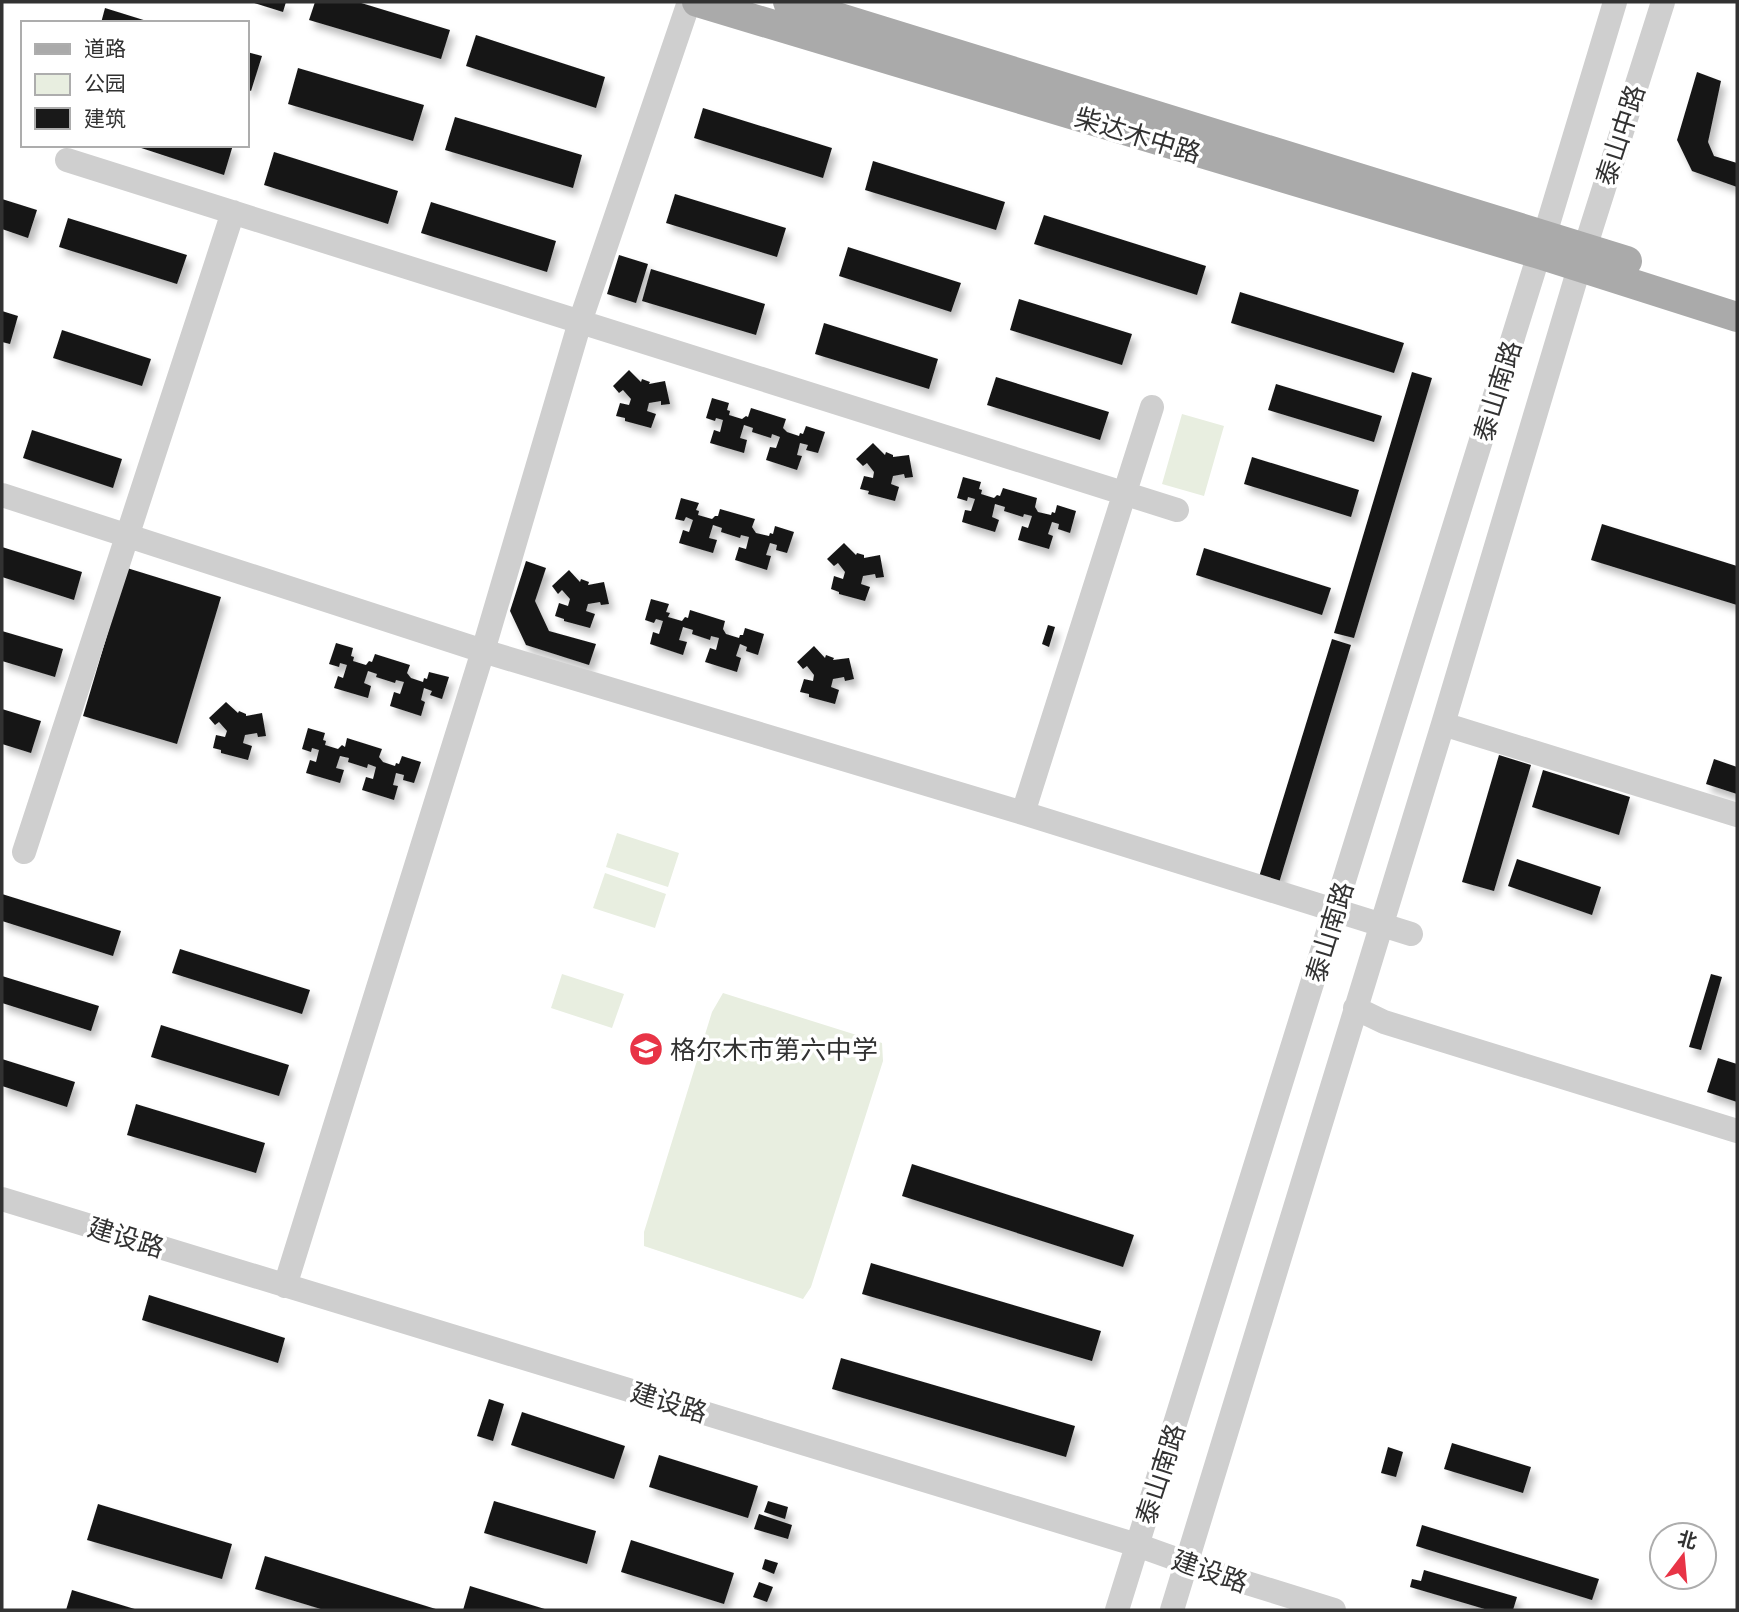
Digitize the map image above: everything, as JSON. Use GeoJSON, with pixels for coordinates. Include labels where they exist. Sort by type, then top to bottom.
{"type":"FeatureCollection","features":[{"type":"Feature","properties":{"kind":"main road","name":"柴达木中路"},"geometry":{"type":"LineString","coordinates":[[698,2],[735,8],[1542,244]]}},
{"type":"Feature","properties":{"kind":"main road","name":"柴达木中路"},"geometry":{"type":"LineString","coordinates":[[788,2],[1582,258]]}},
{"type":"Feature","properties":{"kind":"main road"},"geometry":{"type":"LineString","coordinates":[[1582,258],[1737,295]]}},
{"type":"Feature","properties":{"kind":"main road"},"geometry":{"type":"LineString","coordinates":[[1582,258],[1737,317]]}},
{"type":"Feature","properties":{"kind":"street"},"geometry":{"type":"LineString","coordinates":[[285,1286],[483,651],[580,322],[688,2]]}},
{"type":"Feature","properties":{"kind":"street","name":"泰山中路"},"geometry":{"type":"LineString","coordinates":[[1542,244],[1615,2]]}},
{"type":"Feature","properties":{"kind":"street","name":"泰山中路"},"geometry":{"type":"LineString","coordinates":[[1582,258],[1662,2]]}},
{"type":"Feature","properties":{"kind":"street"},"geometry":{"type":"LineString","coordinates":[[67,160],[1177,510]]}},
{"type":"Feature","properties":{"kind":"street"},"geometry":{"type":"LineString","coordinates":[[24,852],[233,212]]}},
{"type":"Feature","properties":{"kind":"street","name":"泰山南路"},"geometry":{"type":"LineString","coordinates":[[1117,1610],[1542,244]]}},
{"type":"Feature","properties":{"kind":"street","name":"泰山南路"},"geometry":{"type":"LineString","coordinates":[[1172,1610],[1582,258]]}},
{"type":"Feature","properties":{"kind":"street"},"geometry":{"type":"LineString","coordinates":[[1023,813],[1152,407]]}},
{"type":"Feature","properties":{"kind":"street"},"geometry":{"type":"LineString","coordinates":[[2,495],[483,651],[1023,813],[1411,934]]}},
{"type":"Feature","properties":{"kind":"street"},"geometry":{"type":"LineString","coordinates":[[1443,723],[1737,815]]}},
{"type":"Feature","properties":{"kind":"street"},"geometry":{"type":"LineString","coordinates":[[1355,1008],[1384,1021],[1737,1131]]}},
{"type":"Feature","properties":{"kind":"street","name":"建设路"},"geometry":{"type":"LineString","coordinates":[[2,1199],[1137,1545],[1334,1610]]}},
{"type":"Feature","properties":{"kind":"green space"},"geometry":{"type":"Polygon","coordinates":[[[1182,414],[1224,426],[1204,496],[1162,484],[1182,414]]]}},
{"type":"Feature","properties":{"kind":"green space"},"geometry":{"type":"Polygon","coordinates":[[[617,833],[679,853],[668,887],[606,867],[617,833]]]}},
{"type":"Feature","properties":{"kind":"green space"},"geometry":{"type":"Polygon","coordinates":[[[605,873],[666,894],[655,928],[593,908],[605,873]]]}},
{"type":"Feature","properties":{"kind":"green space"},"geometry":{"type":"Polygon","coordinates":[[[562,974],[624,994],[612,1028],[551,1008],[562,974]]]}},
{"type":"Feature","properties":{"kind":"green space"},"geometry":{"type":"Polygon","coordinates":[[[723,993],[882,1043],[883,1061],[811,1287],[803,1299],[644,1246],[644,1232],[712,1012],[723,993]]]}},
{"type":"Feature","properties":{"kind":"building"},"geometry":{"type":"Polygon","coordinates":[[[251,2],[286,2],[283,12],[251,2]]]}},
{"type":"Feature","properties":{"kind":"building"},"geometry":{"type":"Polygon","coordinates":[[[315,2],[358,2],[450,30],[441,59],[309,20],[315,2]]]}},
{"type":"Feature","properties":{"kind":"building"},"geometry":{"type":"Polygon","coordinates":[[[105,8],[147,21],[102,21],[105,8]]]}},
{"type":"Feature","properties":{"kind":"building"},"geometry":{"type":"Polygon","coordinates":[[[476,35],[605,77],[596,108],[466,66],[476,35]]]}},
{"type":"Feature","properties":{"kind":"building"},"geometry":{"type":"Polygon","coordinates":[[[248,52],[262,56],[251,91],[248,90],[248,52]]]}},
{"type":"Feature","properties":{"kind":"building"},"geometry":{"type":"Polygon","coordinates":[[[298,68],[424,105],[413,141],[288,104],[298,68]]]}},
{"type":"Feature","properties":{"kind":"building"},"geometry":{"type":"Polygon","coordinates":[[[1697,72],[1721,81],[1708,142],[1714,156],[1737,163],[1737,187],[1692,171],[1677,140],[1697,72]]]}},
{"type":"Feature","properties":{"kind":"building"},"geometry":{"type":"Polygon","coordinates":[[[703,108],[832,148],[823,178],[694,138],[703,108]]]}},
{"type":"Feature","properties":{"kind":"building"},"geometry":{"type":"Polygon","coordinates":[[[455,117],[582,155],[573,188],[445,150],[455,117]]]}},
{"type":"Feature","properties":{"kind":"building"},"geometry":{"type":"Polygon","coordinates":[[[138,147],[232,147],[224,175],[138,147]]]}},
{"type":"Feature","properties":{"kind":"building"},"geometry":{"type":"Polygon","coordinates":[[[274,152],[398,191],[388,224],[264,185],[274,152]]]}},
{"type":"Feature","properties":{"kind":"building"},"geometry":{"type":"Polygon","coordinates":[[[873,161],[1005,202],[996,230],[865,190],[873,161]]]}},
{"type":"Feature","properties":{"kind":"building"},"geometry":{"type":"Polygon","coordinates":[[[675,194],[786,228],[777,257],[666,223],[675,194]]]}},
{"type":"Feature","properties":{"kind":"building"},"geometry":{"type":"Polygon","coordinates":[[[2,199],[37,210],[28,238],[2,229],[2,199]]]}},
{"type":"Feature","properties":{"kind":"building"},"geometry":{"type":"Polygon","coordinates":[[[431,202],[556,241],[547,272],[421,233],[431,202]]]}},
{"type":"Feature","properties":{"kind":"building"},"geometry":{"type":"Polygon","coordinates":[[[1044,215],[1206,266],[1197,295],[1034,244],[1044,215]]]}},
{"type":"Feature","properties":{"kind":"building"},"geometry":{"type":"Polygon","coordinates":[[[68,218],[187,255],[177,284],[59,247],[68,218]]]}},
{"type":"Feature","properties":{"kind":"building"},"geometry":{"type":"Polygon","coordinates":[[[848,247],[961,283],[951,312],[839,276],[848,247]]]}},
{"type":"Feature","properties":{"kind":"building"},"geometry":{"type":"Polygon","coordinates":[[[619,255],[648,264],[636,303],[607,294],[619,255]]]}},
{"type":"Feature","properties":{"kind":"building"},"geometry":{"type":"Polygon","coordinates":[[[651,269],[765,304],[756,335],[642,301],[651,269]]]}},
{"type":"Feature","properties":{"kind":"building"},"geometry":{"type":"Polygon","coordinates":[[[1240,292],[1404,343],[1394,373],[1231,323],[1240,292]]]}},
{"type":"Feature","properties":{"kind":"building"},"geometry":{"type":"Polygon","coordinates":[[[1019,299],[1132,334],[1122,365],[1010,330],[1019,299]]]}},
{"type":"Feature","properties":{"kind":"building"},"geometry":{"type":"Polygon","coordinates":[[[2,311],[18,316],[10,344],[2,342],[2,311]]]}},
{"type":"Feature","properties":{"kind":"building"},"geometry":{"type":"Polygon","coordinates":[[[824,323],[938,359],[929,389],[815,354],[824,323]]]}},
{"type":"Feature","properties":{"kind":"building"},"geometry":{"type":"Polygon","coordinates":[[[62,330],[151,359],[142,386],[53,358],[62,330]]]}},
{"type":"Feature","properties":{"kind":"building"},"geometry":{"type":"Polygon","coordinates":[[[629,370],[641,382],[642,379],[650,382],[649,384],[665,381],[670,404],[661,405],[661,401],[649,403],[647,411],[656,414],[651,428],[616,416],[620,403],[629,405],[631,399],[623,390],[619,393],[613,386],[629,370]]]}},
{"type":"Feature","properties":{"kind":"building"},"geometry":{"type":"Polygon","coordinates":[[[1412,372],[1432,378],[1354,638],[1334,633],[1412,372]]]}},
{"type":"Feature","properties":{"kind":"building"},"geometry":{"type":"Polygon","coordinates":[[[996,377],[1109,412],[1100,440],[987,405],[996,377]]]}},
{"type":"Feature","properties":{"kind":"building"},"geometry":{"type":"Polygon","coordinates":[[[1276,384],[1382,416],[1374,442],[1268,410],[1276,384]]]}},
{"type":"Feature","properties":{"kind":"building"},"geometry":{"type":"Polygon","coordinates":[[[712,398],[729,403],[729,415],[742,419],[748,417],[751,408],[786,419],[783,428],[799,436],[800,433],[803,434],[806,426],[825,432],[818,453],[806,450],[808,445],[800,443],[797,455],[802,456],[797,470],[766,460],[770,447],[776,448],[780,437],[772,434],[771,438],[752,432],[753,428],[744,425],[740,438],[747,440],[744,453],[710,443],[714,430],[720,432],[723,420],[706,418],[712,398]]]}},
{"type":"Feature","properties":{"kind":"building"},"geometry":{"type":"Polygon","coordinates":[[[32,430],[122,459],[113,488],[23,458],[32,430]]]}},
{"type":"Feature","properties":{"kind":"building"},"geometry":{"type":"Polygon","coordinates":[[[873,443],[885,455],[886,452],[893,457],[909,455],[913,477],[905,478],[904,474],[893,476],[891,484],[899,487],[895,501],[868,494],[869,491],[860,489],[864,476],[873,478],[874,472],[867,463],[863,466],[856,459],[873,443]]]}},
{"type":"Feature","properties":{"kind":"building"},"geometry":{"type":"Polygon","coordinates":[[[1252,457],[1359,490],[1351,517],[1244,484],[1252,457]]]}},
{"type":"Feature","properties":{"kind":"building"},"geometry":{"type":"Polygon","coordinates":[[[963,477],[981,482],[981,494],[994,498],[1000,496],[1003,488],[1037,498],[1035,507],[1038,512],[1051,515],[1052,512],[1055,513],[1057,505],[1076,511],[1070,533],[1058,529],[1059,524],[1052,522],[1048,534],[1053,536],[1049,549],[1018,540],[1022,526],[1028,528],[1032,516],[1024,514],[1023,517],[1004,511],[1005,507],[995,504],[992,517],[999,520],[995,532],[962,522],[965,510],[971,511],[975,499],[968,497],[967,501],[957,498],[963,477]]]}},
{"type":"Feature","properties":{"kind":"building"},"geometry":{"type":"Polygon","coordinates":[[[681,498],[699,503],[696,510],[699,511],[698,515],[712,519],[718,516],[720,509],[755,519],[752,527],[756,533],[769,536],[770,533],[773,534],[775,526],[794,532],[787,553],[776,550],[777,545],[770,543],[766,555],[771,556],[767,570],[735,560],[739,547],[746,549],[749,537],[741,535],[740,538],[721,532],[722,528],[713,525],[709,538],[717,540],[713,553],[679,543],[683,530],[689,532],[693,520],[686,517],[684,521],[675,519],[681,498]]]}},
{"type":"Feature","properties":{"kind":"building"},"geometry":{"type":"Polygon","coordinates":[[[1602,524],[1737,566],[1737,605],[1591,560],[1602,524]]]}},
{"type":"Feature","properties":{"kind":"building"},"geometry":{"type":"Polygon","coordinates":[[[844,543],[856,555],[864,555],[864,558],[880,555],[884,577],[876,578],[875,574],[863,576],[861,584],[870,587],[865,601],[831,589],[834,576],[843,579],[845,572],[838,563],[834,566],[827,559],[844,543]]]}},
{"type":"Feature","properties":{"kind":"building"},"geometry":{"type":"Polygon","coordinates":[[[2,547],[82,572],[74,600],[2,577],[2,547]]]}},
{"type":"Feature","properties":{"kind":"building"},"geometry":{"type":"Polygon","coordinates":[[[1204,548],[1331,588],[1322,615],[1196,575],[1204,548]]]}},
{"type":"Feature","properties":{"kind":"building"},"geometry":{"type":"Polygon","coordinates":[[[526,561],[546,568],[535,601],[549,631],[596,644],[589,665],[526,645],[510,611],[526,561]]]}},
{"type":"Feature","properties":{"kind":"building"},"geometry":{"type":"Polygon","coordinates":[[[127,568],[221,597],[177,744],[83,716],[127,568]]]}},
{"type":"Feature","properties":{"kind":"building"},"geometry":{"type":"Polygon","coordinates":[[[569,570],[580,582],[581,579],[589,582],[588,585],[604,582],[609,604],[588,604],[586,611],[595,614],[590,628],[555,616],[559,603],[568,606],[570,599],[562,590],[558,594],[552,586],[569,570]]]}},
{"type":"Feature","properties":{"kind":"building"},"geometry":{"type":"Polygon","coordinates":[[[651,599],[669,604],[666,612],[670,613],[668,617],[682,621],[685,617],[688,618],[690,610],[725,621],[723,629],[726,634],[739,638],[745,628],[764,634],[758,655],[746,651],[747,647],[740,644],[736,656],[741,658],[737,672],[705,662],[710,648],[716,650],[719,638],[711,636],[710,640],[692,634],[693,630],[683,627],[679,640],[687,642],[683,655],[650,644],[653,632],[659,634],[663,621],[656,619],[654,623],[645,620],[651,599]]]}},
{"type":"Feature","properties":{"kind":"building"},"geometry":{"type":"Polygon","coordinates":[[[1048,625],[1055,627],[1049,647],[1042,644],[1048,625]]]}},
{"type":"Feature","properties":{"kind":"building"},"geometry":{"type":"Polygon","coordinates":[[[2,631],[63,649],[55,677],[2,661],[2,631]]]}},
{"type":"Feature","properties":{"kind":"building"},"geometry":{"type":"Polygon","coordinates":[[[1332,639],[1351,645],[1279,883],[1259,877],[1332,639]]]}},
{"type":"Feature","properties":{"kind":"building"},"geometry":{"type":"Polygon","coordinates":[[[336,643],[353,648],[353,661],[366,665],[369,661],[372,662],[375,654],[410,665],[407,673],[411,678],[423,682],[429,672],[449,677],[442,699],[430,695],[432,691],[424,688],[421,700],[425,702],[421,716],[390,706],[394,692],[400,694],[404,682],[396,680],[395,683],[376,677],[377,674],[368,671],[364,683],[371,686],[368,698],[334,688],[338,676],[343,678],[347,665],[340,663],[339,667],[329,664],[336,643]]]}},
{"type":"Feature","properties":{"kind":"building"},"geometry":{"type":"Polygon","coordinates":[[[814,646],[825,658],[826,655],[834,658],[833,660],[849,658],[854,679],[833,679],[831,687],[839,690],[835,704],[800,692],[804,679],[813,681],[814,675],[807,666],[803,669],[797,662],[814,646]]]}},
{"type":"Feature","properties":{"kind":"building"},"geometry":{"type":"Polygon","coordinates":[[[226,702],[238,713],[239,711],[246,716],[262,713],[266,736],[258,737],[257,733],[245,735],[243,743],[252,746],[248,760],[221,753],[221,750],[213,748],[216,735],[225,737],[227,731],[219,722],[215,725],[209,718],[226,702]]]}},
{"type":"Feature","properties":{"kind":"building"},"geometry":{"type":"Polygon","coordinates":[[[2,709],[41,721],[31,753],[2,744],[2,709]]]}},
{"type":"Feature","properties":{"kind":"building"},"geometry":{"type":"Polygon","coordinates":[[[308,728],[325,733],[325,745],[338,749],[342,745],[345,747],[347,738],[382,749],[379,757],[383,762],[395,766],[396,763],[399,764],[402,756],[421,762],[414,783],[403,780],[404,775],[396,773],[393,785],[398,786],[394,800],[362,790],[366,777],[373,779],[376,767],[368,764],[367,768],[348,762],[349,758],[340,756],[336,768],[344,770],[340,783],[306,773],[310,760],[316,762],[319,750],[312,748],[311,752],[302,749],[308,728]]]}},
{"type":"Feature","properties":{"kind":"building"},"geometry":{"type":"Polygon","coordinates":[[[1499,755],[1531,765],[1494,891],[1462,882],[1499,755]]]}},
{"type":"Feature","properties":{"kind":"building"},"geometry":{"type":"Polygon","coordinates":[[[1714,759],[1737,767],[1737,794],[1706,784],[1714,759]]]}},
{"type":"Feature","properties":{"kind":"building"},"geometry":{"type":"Polygon","coordinates":[[[1543,770],[1630,797],[1619,835],[1532,807],[1543,770]]]}},
{"type":"Feature","properties":{"kind":"building"},"geometry":{"type":"Polygon","coordinates":[[[1517,859],[1601,887],[1592,915],[1508,886],[1517,859]]]}},
{"type":"Feature","properties":{"kind":"building"},"geometry":{"type":"Polygon","coordinates":[[[2,894],[121,931],[113,956],[2,921],[2,894]]]}},
{"type":"Feature","properties":{"kind":"building"},"geometry":{"type":"Polygon","coordinates":[[[180,949],[310,990],[302,1014],[172,973],[180,949]]]}},
{"type":"Feature","properties":{"kind":"building"},"geometry":{"type":"Polygon","coordinates":[[[1711,974],[1722,977],[1701,1050],[1689,1047],[1711,974]]]}},
{"type":"Feature","properties":{"kind":"building"},"geometry":{"type":"Polygon","coordinates":[[[2,976],[99,1006],[91,1031],[2,1003],[2,976]]]}},
{"type":"Feature","properties":{"kind":"building"},"geometry":{"type":"Polygon","coordinates":[[[161,1025],[289,1065],[279,1096],[151,1057],[161,1025]]]}},
{"type":"Feature","properties":{"kind":"building"},"geometry":{"type":"Polygon","coordinates":[[[1718,1058],[1737,1064],[1737,1102],[1707,1092],[1718,1058]]]}},
{"type":"Feature","properties":{"kind":"building"},"geometry":{"type":"Polygon","coordinates":[[[2,1059],[75,1082],[67,1107],[2,1086],[2,1059]]]}},
{"type":"Feature","properties":{"kind":"building"},"geometry":{"type":"Polygon","coordinates":[[[136,1104],[265,1143],[256,1173],[127,1135],[136,1104]]]}},
{"type":"Feature","properties":{"kind":"building"},"geometry":{"type":"Polygon","coordinates":[[[912,1164],[1134,1235],[1123,1267],[902,1196],[912,1164]]]}},
{"type":"Feature","properties":{"kind":"building"},"geometry":{"type":"Polygon","coordinates":[[[871,1263],[1101,1331],[1092,1361],[862,1294],[871,1263]]]}},
{"type":"Feature","properties":{"kind":"building"},"geometry":{"type":"Polygon","coordinates":[[[149,1295],[285,1338],[278,1363],[142,1320],[149,1295]]]}},
{"type":"Feature","properties":{"kind":"building"},"geometry":{"type":"Polygon","coordinates":[[[841,1358],[1075,1426],[1066,1457],[832,1389],[841,1358]]]}},
{"type":"Feature","properties":{"kind":"building"},"geometry":{"type":"Polygon","coordinates":[[[489,1399],[504,1404],[493,1441],[477,1436],[489,1399]]]}},
{"type":"Feature","properties":{"kind":"building"},"geometry":{"type":"Polygon","coordinates":[[[522,1412],[625,1446],[614,1479],[511,1445],[522,1412]]]}},
{"type":"Feature","properties":{"kind":"building"},"geometry":{"type":"Polygon","coordinates":[[[1452,1443],[1531,1467],[1523,1493],[1444,1469],[1452,1443]]]}},
{"type":"Feature","properties":{"kind":"building"},"geometry":{"type":"Polygon","coordinates":[[[1388,1447],[1403,1452],[1396,1477],[1381,1473],[1388,1447]]]}},
{"type":"Feature","properties":{"kind":"building"},"geometry":{"type":"Polygon","coordinates":[[[659,1455],[758,1486],[748,1518],[649,1487],[659,1455]]]}},
{"type":"Feature","properties":{"kind":"building"},"geometry":{"type":"Polygon","coordinates":[[[494,1501],[596,1531],[587,1564],[484,1533],[494,1501]]]}},
{"type":"Feature","properties":{"kind":"building"},"geometry":{"type":"Polygon","coordinates":[[[768,1501],[788,1507],[785,1519],[764,1512],[768,1501]]]}},
{"type":"Feature","properties":{"kind":"building"},"geometry":{"type":"Polygon","coordinates":[[[98,1504],[232,1544],[222,1579],[87,1540],[98,1504]]]}},
{"type":"Feature","properties":{"kind":"building"},"geometry":{"type":"Polygon","coordinates":[[[759,1514],[792,1525],[788,1539],[754,1529],[759,1514]]]}},
{"type":"Feature","properties":{"kind":"building"},"geometry":{"type":"Polygon","coordinates":[[[1422,1525],[1599,1579],[1592,1600],[1416,1546],[1422,1525]]]}},
{"type":"Feature","properties":{"kind":"building"},"geometry":{"type":"Polygon","coordinates":[[[631,1540],[734,1573],[724,1604],[621,1572],[631,1540]]]}},
{"type":"Feature","properties":{"kind":"building"},"geometry":{"type":"Polygon","coordinates":[[[265,1556],[439,1610],[324,1610],[255,1589],[265,1556]]]}},
{"type":"Feature","properties":{"kind":"building"},"geometry":{"type":"Polygon","coordinates":[[[765,1559],[778,1563],[774,1574],[762,1569],[765,1559]]]}},
{"type":"Feature","properties":{"kind":"building"},"geometry":{"type":"Polygon","coordinates":[[[1424,1570],[1517,1597],[1513,1610],[1488,1610],[1410,1587],[1412,1579],[1421,1581],[1424,1570]]]}},
{"type":"Feature","properties":{"kind":"building"},"geometry":{"type":"Polygon","coordinates":[[[759,1582],[773,1587],[767,1602],[753,1597],[759,1582]]]}},
{"type":"Feature","properties":{"kind":"building"},"geometry":{"type":"Polygon","coordinates":[[[470,1586],[548,1610],[463,1610],[470,1586]]]}},
{"type":"Feature","properties":{"kind":"building"},"geometry":{"type":"Polygon","coordinates":[[[72,1590],[138,1610],[66,1610],[72,1590]]]}},
{"type":"Feature","properties":{"kind":"place","name":"格尔木市第六中学"},"geometry":{"type":"Point","coordinates":[646,1049]}}]}
